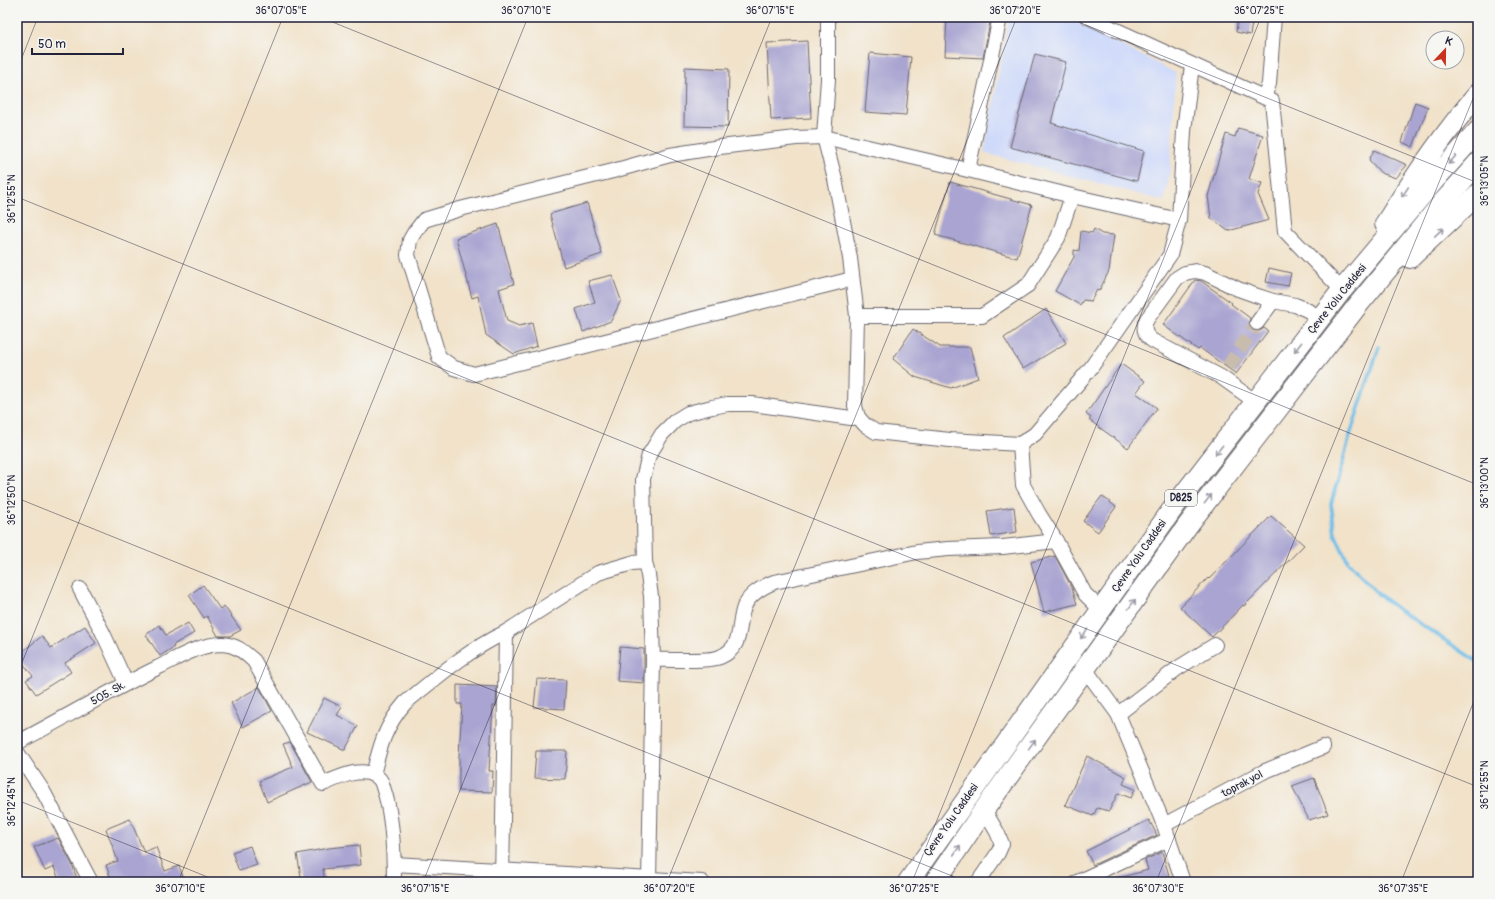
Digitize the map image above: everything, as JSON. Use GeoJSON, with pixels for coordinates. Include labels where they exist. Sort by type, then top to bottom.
{"type":"FeatureCollection","features":[{"type":"Feature","properties":{"kind":"highway"},"geometry":{"type":"LineString","coordinates":[[1342,290],[1403,195],[1463,112],[1478,94]]}},
{"type":"Feature","properties":{"kind":"highway","name":"Çevre Yolu Caddesi"},"geometry":{"type":"LineString","coordinates":[[908,882],[1174,507],[1342,290],[1437,177],[1478,131]]}},
{"type":"Feature","properties":{"kind":"highway","name":"Çevre Yolu Caddesi"},"geometry":{"type":"LineString","coordinates":[[935,882],[984,810],[1188,525],[1358,305],[1437,209],[1478,163]]}},
{"type":"Feature","properties":{"kind":"highway"},"geometry":{"type":"LineString","coordinates":[[1358,305],[1478,194]]}},
{"type":"Feature","properties":{"kind":"street"},"geometry":{"type":"LineString","coordinates":[[828,17],[828,78],[824,137],[835,179],[857,316],[855,406],[858,417],[865,425],[876,432],[943,439],[1020,444],[1035,434],[1095,362],[1170,255],[1179,220],[1184,131],[1192,65]]}},
{"type":"Feature","properties":{"kind":"street"},"geometry":{"type":"LineString","coordinates":[[968,170],[1000,17]]}},
{"type":"Feature","properties":{"kind":"street"},"geometry":{"type":"LineString","coordinates":[[1088,17],[1272,101],[1285,231],[1342,290]]}},
{"type":"Feature","properties":{"kind":"street"},"geometry":{"type":"LineString","coordinates":[[1264,97],[1269,84],[1274,17]]}},
{"type":"Feature","properties":{"kind":"street"},"geometry":{"type":"LineString","coordinates":[[852,278],[474,374],[454,368],[439,357],[408,255],[410,240],[424,220],[460,209],[695,150],[782,140],[824,137],[1179,220]]}},
{"type":"Feature","properties":{"kind":"street"},"geometry":{"type":"LineString","coordinates":[[857,316],[982,316],[1028,285],[1058,238],[1072,196]]}},
{"type":"Feature","properties":{"kind":"street"},"geometry":{"type":"LineString","coordinates":[[1256,402],[1224,372],[1150,338],[1145,331],[1145,323],[1147,319],[1177,278],[1190,272],[1205,273],[1238,289],[1273,301],[1295,304],[1321,318]]}},
{"type":"Feature","properties":{"kind":"street"},"geometry":{"type":"LineString","coordinates":[[1257,323],[1273,301]]}},
{"type":"Feature","properties":{"kind":"street"},"geometry":{"type":"LineString","coordinates":[[649,881],[652,660],[651,596],[645,562],[643,479],[649,455],[658,439],[670,425],[688,413],[712,406],[740,403],[764,405],[851,418],[858,417]]}},
{"type":"Feature","properties":{"kind":"street"},"geometry":{"type":"LineString","coordinates":[[1020,444],[1023,485],[1085,594],[1101,610]]}},
{"type":"Feature","properties":{"kind":"street"},"geometry":{"type":"LineString","coordinates":[[652,660],[715,659],[726,654],[738,638],[742,614],[747,601],[760,589],[774,582],[917,552],[1003,547],[1056,541]]}},
{"type":"Feature","properties":{"kind":"street"},"geometry":{"type":"LineString","coordinates":[[394,882],[394,864],[389,812],[383,786],[379,779],[373,775],[384,734],[391,721],[405,703],[464,656],[506,632],[598,573],[632,563],[645,562]]}},
{"type":"Feature","properties":{"kind":"street"},"geometry":{"type":"LineString","coordinates":[[80,589],[103,633],[126,683]]}},
{"type":"Feature","properties":{"kind":"street"},"geometry":{"type":"LineString","coordinates":[[502,876],[506,632]]}},
{"type":"Feature","properties":{"kind":"street","name":"505. Sk."},"geometry":{"type":"LineString","coordinates":[[17,743],[126,683],[202,646],[223,644],[235,646],[254,661],[323,784],[352,773],[363,772],[373,775]]}},
{"type":"Feature","properties":{"kind":"street"},"geometry":{"type":"LineString","coordinates":[[1118,714],[1178,668],[1215,646]]}},
{"type":"Feature","properties":{"kind":"street"},"geometry":{"type":"LineString","coordinates":[[1085,668],[1118,714],[1164,825],[1183,882]]}},
{"type":"Feature","properties":{"kind":"street","name":"toprak yol"},"geometry":{"type":"LineString","coordinates":[[1164,825],[1263,772],[1323,747]]}},
{"type":"Feature","properties":{"kind":"street"},"geometry":{"type":"LineString","coordinates":[[17,752],[43,791],[91,882]]}},
{"type":"Feature","properties":{"kind":"street"},"geometry":{"type":"LineString","coordinates":[[978,882],[998,853],[1002,844],[984,810]]}},
{"type":"Feature","properties":{"kind":"street"},"geometry":{"type":"LineString","coordinates":[[1076,882],[1169,839]]}},
{"type":"Feature","properties":{"kind":"street"},"geometry":{"type":"LineString","coordinates":[[394,864],[502,876],[702,882]]}},
{"type":"Feature","properties":{"kind":"shaded area"},"geometry":{"type":"Polygon","coordinates":[[[1009,17],[1066,17],[1176,73],[1170,174],[1164,201],[984,153],[1009,17]]]}},
{"type":"Feature","properties":{"kind":"building"},"geometry":{"type":"Polygon","coordinates":[[[947,17],[991,17],[983,58],[945,56],[947,17]]]}},
{"type":"Feature","properties":{"kind":"building"},"geometry":{"type":"Polygon","coordinates":[[[1238,17],[1253,17],[1250,35],[1236,32],[1238,17]]]}},
{"type":"Feature","properties":{"kind":"building"},"geometry":{"type":"Polygon","coordinates":[[[807,41],[811,118],[771,120],[767,43],[807,41]]]}},
{"type":"Feature","properties":{"kind":"building"},"geometry":{"type":"Polygon","coordinates":[[[870,53],[911,57],[906,115],[865,112],[870,53]]]}},
{"type":"Feature","properties":{"kind":"building"},"geometry":{"type":"Polygon","coordinates":[[[1035,54],[1066,62],[1051,123],[1144,151],[1137,181],[1010,147],[1035,54]]]}},
{"type":"Feature","properties":{"kind":"building"},"geometry":{"type":"Polygon","coordinates":[[[685,67],[729,69],[728,127],[684,126],[685,67]]]}},
{"type":"Feature","properties":{"kind":"building"},"geometry":{"type":"Polygon","coordinates":[[[1415,102],[1428,107],[1413,147],[1402,142],[1415,102]]]}},
{"type":"Feature","properties":{"kind":"building"},"geometry":{"type":"Polygon","coordinates":[[[1238,128],[1263,135],[1249,179],[1262,183],[1258,194],[1269,220],[1228,231],[1211,218],[1208,196],[1226,134],[1235,137],[1238,128]]]}},
{"type":"Feature","properties":{"kind":"building"},"geometry":{"type":"Polygon","coordinates":[[[1374,150],[1407,165],[1396,178],[1381,173],[1369,160],[1374,150]]]}},
{"type":"Feature","properties":{"kind":"building"},"geometry":{"type":"Polygon","coordinates":[[[950,182],[1032,205],[1017,258],[935,235],[950,182]]]}},
{"type":"Feature","properties":{"kind":"building"},"geometry":{"type":"Polygon","coordinates":[[[587,203],[602,254],[564,267],[550,214],[587,203]]]}},
{"type":"Feature","properties":{"kind":"building"},"geometry":{"type":"Polygon","coordinates":[[[498,224],[514,284],[499,289],[507,321],[519,326],[532,323],[537,346],[514,354],[486,335],[478,296],[472,298],[456,238],[498,224]]]}},
{"type":"Feature","properties":{"kind":"building"},"geometry":{"type":"Polygon","coordinates":[[[1094,229],[1102,234],[1114,235],[1109,271],[1099,291],[1097,290],[1091,301],[1083,300],[1080,305],[1055,291],[1074,257],[1074,250],[1079,251],[1081,231],[1092,233],[1094,229]]]}},
{"type":"Feature","properties":{"kind":"building"},"geometry":{"type":"Polygon","coordinates":[[[1269,268],[1291,273],[1288,286],[1266,282],[1269,268]]]}},
{"type":"Feature","properties":{"kind":"building"},"geometry":{"type":"Polygon","coordinates":[[[612,275],[621,300],[611,321],[583,332],[576,309],[595,302],[588,281],[612,275]]]}},
{"type":"Feature","properties":{"kind":"building"},"geometry":{"type":"Polygon","coordinates":[[[1195,280],[1201,281],[1250,318],[1249,326],[1252,330],[1260,331],[1264,328],[1268,331],[1236,374],[1200,348],[1198,350],[1163,325],[1195,280]]]}},
{"type":"Feature","properties":{"kind":"building"},"geometry":{"type":"Polygon","coordinates":[[[1046,309],[1066,343],[1023,369],[1004,338],[1046,309]]]}},
{"type":"Feature","properties":{"kind":"building"},"geometry":{"type":"Polygon","coordinates":[[[913,329],[940,347],[970,347],[978,378],[951,388],[915,377],[893,359],[913,329]]]}},
{"type":"Feature","properties":{"kind":"building"},"geometry":{"type":"Polygon","coordinates":[[[1121,364],[1145,381],[1136,393],[1157,408],[1128,448],[1089,420],[1091,418],[1086,414],[1121,364]]]}},
{"type":"Feature","properties":{"kind":"building"},"geometry":{"type":"Polygon","coordinates":[[[1102,496],[1116,507],[1098,532],[1083,521],[1102,496]]]}},
{"type":"Feature","properties":{"kind":"building"},"geometry":{"type":"Polygon","coordinates":[[[1014,507],[1017,532],[991,536],[987,511],[1014,507]]]}},
{"type":"Feature","properties":{"kind":"building"},"geometry":{"type":"Polygon","coordinates":[[[1271,516],[1304,545],[1212,637],[1180,607],[1271,516]]]}},
{"type":"Feature","properties":{"kind":"building"},"geometry":{"type":"Polygon","coordinates":[[[1055,556],[1072,588],[1077,604],[1044,612],[1031,562],[1055,556]]]}},
{"type":"Feature","properties":{"kind":"building"},"geometry":{"type":"Polygon","coordinates":[[[203,585],[220,609],[224,606],[241,630],[230,636],[218,636],[207,616],[204,618],[189,595],[203,585]]]}},
{"type":"Feature","properties":{"kind":"building"},"geometry":{"type":"Polygon","coordinates":[[[188,623],[194,633],[173,645],[174,647],[160,656],[146,635],[159,625],[166,635],[188,623]]]}},
{"type":"Feature","properties":{"kind":"building"},"geometry":{"type":"Polygon","coordinates":[[[85,626],[96,643],[65,663],[71,672],[36,694],[26,680],[33,676],[17,656],[42,636],[51,648],[85,626]]]}},
{"type":"Feature","properties":{"kind":"building"},"geometry":{"type":"Polygon","coordinates":[[[620,647],[644,649],[644,683],[617,681],[620,647]]]}},
{"type":"Feature","properties":{"kind":"building"},"geometry":{"type":"Polygon","coordinates":[[[537,679],[566,680],[564,709],[534,707],[537,679]]]}},
{"type":"Feature","properties":{"kind":"building"},"geometry":{"type":"Polygon","coordinates":[[[457,685],[497,687],[496,706],[493,706],[489,771],[493,771],[492,792],[459,791],[459,756],[462,704],[457,704],[457,685]]]}},
{"type":"Feature","properties":{"kind":"building"},"geometry":{"type":"Polygon","coordinates":[[[259,687],[272,711],[243,727],[231,703],[259,687]]]}},
{"type":"Feature","properties":{"kind":"building"},"geometry":{"type":"Polygon","coordinates":[[[324,698],[342,707],[337,715],[358,726],[345,750],[307,732],[324,698]]]}},
{"type":"Feature","properties":{"kind":"building"},"geometry":{"type":"Polygon","coordinates":[[[290,742],[312,782],[267,802],[259,781],[293,767],[283,744],[290,742]]]}},
{"type":"Feature","properties":{"kind":"building"},"geometry":{"type":"Polygon","coordinates":[[[536,751],[567,751],[565,779],[534,778],[536,751]]]}},
{"type":"Feature","properties":{"kind":"building"},"geometry":{"type":"Polygon","coordinates":[[[1087,756],[1126,777],[1123,784],[1135,789],[1131,798],[1118,793],[1109,811],[1097,808],[1093,816],[1065,805],[1087,756]]]}},
{"type":"Feature","properties":{"kind":"building"},"geometry":{"type":"Polygon","coordinates":[[[1314,778],[1328,814],[1309,820],[1292,786],[1314,778]]]}},
{"type":"Feature","properties":{"kind":"building"},"geometry":{"type":"Polygon","coordinates":[[[130,819],[144,852],[156,847],[165,871],[179,866],[185,882],[112,882],[106,865],[118,861],[106,829],[130,819]]]}},
{"type":"Feature","properties":{"kind":"building"},"geometry":{"type":"Polygon","coordinates":[[[1149,820],[1157,835],[1093,865],[1086,851],[1149,820]]]}},
{"type":"Feature","properties":{"kind":"building"},"geometry":{"type":"Polygon","coordinates":[[[58,838],[72,864],[78,882],[60,882],[54,867],[45,871],[34,847],[58,838]]]}},
{"type":"Feature","properties":{"kind":"building"},"geometry":{"type":"Polygon","coordinates":[[[359,845],[361,865],[323,869],[325,882],[302,882],[297,854],[329,848],[359,845]]]}},
{"type":"Feature","properties":{"kind":"building"},"geometry":{"type":"Polygon","coordinates":[[[250,846],[257,865],[239,871],[232,852],[250,846]]]}},
{"type":"Feature","properties":{"kind":"building"},"geometry":{"type":"Polygon","coordinates":[[[1162,852],[1171,882],[1116,882],[1115,879],[1148,870],[1145,860],[1162,852]]]}},
{"type":"Feature","properties":{"kind":"waterway"},"geometry":{"type":"LineString","coordinates":[[1379,347],[1351,432],[1331,504],[1335,534],[1348,562],[1378,594],[1399,610],[1478,662]]}},
{"type":"Feature","properties":{"kind":"tunnel"},"geometry":{"type":"LineString","coordinates":[[1228,367],[1257,323]]}}]}
